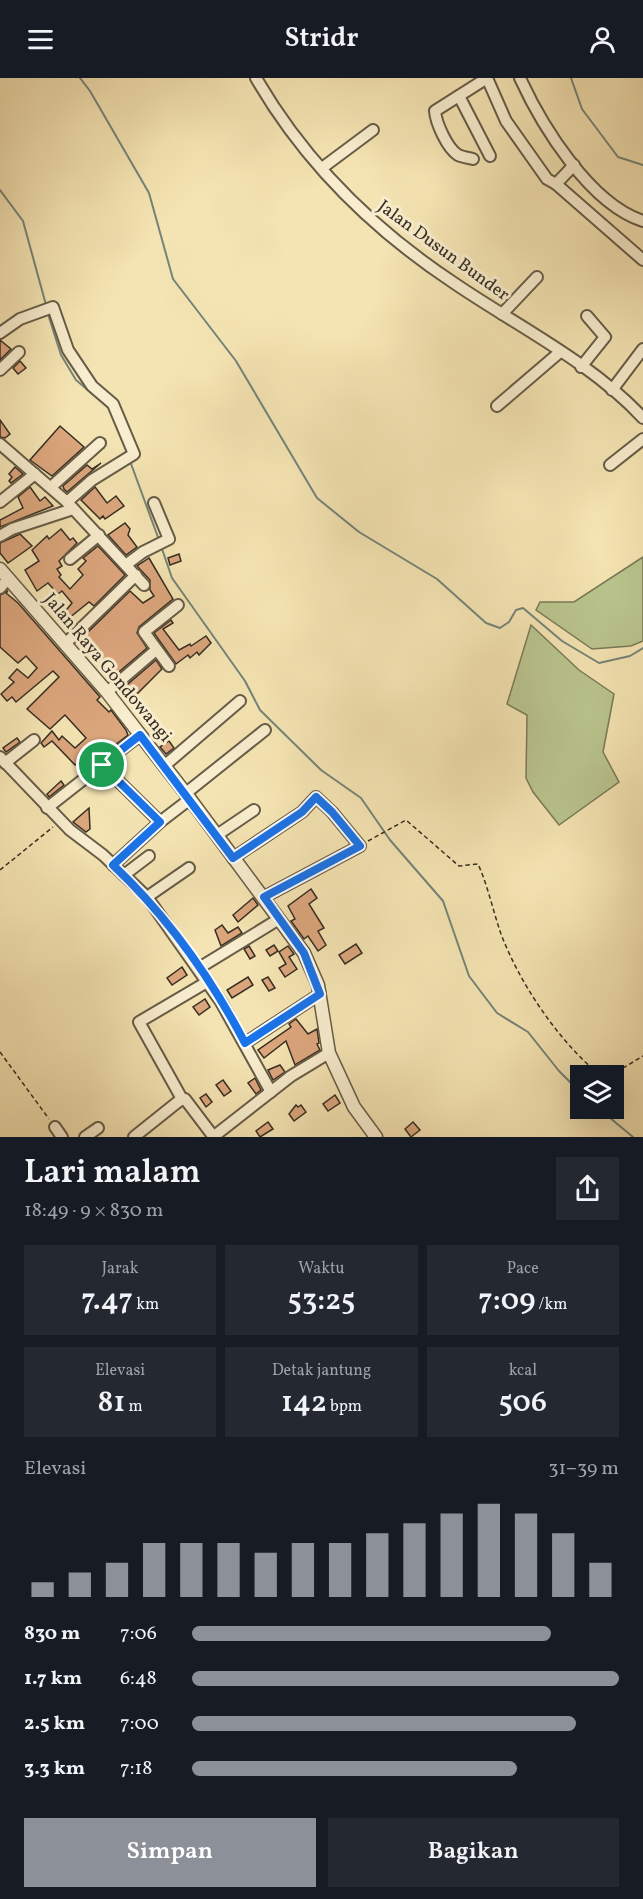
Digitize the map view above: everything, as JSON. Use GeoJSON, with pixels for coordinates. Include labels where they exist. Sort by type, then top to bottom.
{"type":"FeatureCollection","features":[{"type":"Feature","properties":{"kind":"street","name":"Jalan Dusun Bunder"},"geometry":{"type":"LineString","coordinates":[[256,78],[274,110],[322,168],[387,235],[581,367],[612,390],[643,418]]}},
{"type":"Feature","properties":{"kind":"street"},"geometry":{"type":"LineString","coordinates":[[473,159],[459,155],[436,119],[435,111],[487,78],[506,121],[547,179],[556,184],[643,260]]}},
{"type":"Feature","properties":{"kind":"street"},"geometry":{"type":"LineString","coordinates":[[520,78],[534,107],[574,165],[606,198],[632,218],[643,221]]}},
{"type":"Feature","properties":{"kind":"street"},"geometry":{"type":"LineString","coordinates":[[459,96],[490,156]]}},
{"type":"Feature","properties":{"kind":"street"},"geometry":{"type":"LineString","coordinates":[[322,168],[373,130]]}},
{"type":"Feature","properties":{"kind":"street"},"geometry":{"type":"LineString","coordinates":[[556,184],[574,165]]}},
{"type":"Feature","properties":{"kind":"street"},"geometry":{"type":"LineString","coordinates":[[502,314],[537,277]]}},
{"type":"Feature","properties":{"kind":"street"},"geometry":{"type":"LineString","coordinates":[[0,333],[20,319],[48,309],[80,369],[92,386],[113,404],[134,454],[128,456],[53,518],[12,529],[0,536]]}},
{"type":"Feature","properties":{"kind":"street"},"geometry":{"type":"LineString","coordinates":[[581,367],[605,337],[587,316]]}},
{"type":"Feature","properties":{"kind":"street"},"geometry":{"type":"LineString","coordinates":[[612,390],[643,349]]}},
{"type":"Feature","properties":{"kind":"street"},"geometry":{"type":"LineString","coordinates":[[0,370],[19,352]]}},
{"type":"Feature","properties":{"kind":"street"},"geometry":{"type":"LineString","coordinates":[[497,406],[560,352]]}},
{"type":"Feature","properties":{"kind":"street"},"geometry":{"type":"LineString","coordinates":[[610,465],[643,439]]}},
{"type":"Feature","properties":{"kind":"street"},"geometry":{"type":"LineString","coordinates":[[51,487],[100,443]]}},
{"type":"Feature","properties":{"kind":"street"},"geometry":{"type":"LineString","coordinates":[[0,444],[51,487],[127,564],[144,585]]}},
{"type":"Feature","properties":{"kind":"street"},"geometry":{"type":"LineString","coordinates":[[0,502],[35,474]]}},
{"type":"Feature","properties":{"kind":"street"},"geometry":{"type":"LineString","coordinates":[[127,564],[169,537],[154,503]]}},
{"type":"Feature","properties":{"kind":"street"},"geometry":{"type":"LineString","coordinates":[[70,559],[99,535]]}},
{"type":"Feature","properties":{"kind":"street","name":"Jalan Raya Gondowangi"},"geometry":{"type":"LineString","coordinates":[[0,569],[4,584],[65,644],[107,692],[264,897],[311,965],[320,994],[329,1053],[354,1107],[372,1136]]}},
{"type":"Feature","properties":{"kind":"street"},"geometry":{"type":"LineString","coordinates":[[65,644],[136,575]]}},
{"type":"Feature","properties":{"kind":"street"},"geometry":{"type":"LineString","coordinates":[[169,666],[144,632],[178,605]]}},
{"type":"Feature","properties":{"kind":"street"},"geometry":{"type":"LineString","coordinates":[[107,692],[156,650]]}},
{"type":"Feature","properties":{"kind":"street"},"geometry":{"type":"LineString","coordinates":[[164,766],[240,701]]}},
{"type":"Feature","properties":{"kind":"street"},"geometry":{"type":"LineString","coordinates":[[113,865],[265,730]]}},
{"type":"Feature","properties":{"kind":"street"},"geometry":{"type":"LineString","coordinates":[[47,808],[140,735]]}},
{"type":"Feature","properties":{"kind":"street"},"geometry":{"type":"LineString","coordinates":[[34,740],[3,764],[60,821],[147,897],[199,968],[272,1092]]}},
{"type":"Feature","properties":{"kind":"street"},"geometry":{"type":"LineString","coordinates":[[102,765],[160,822]]}},
{"type":"Feature","properties":{"kind":"street"},"geometry":{"type":"LineString","coordinates":[[233,858],[302,812],[316,797],[332,812],[360,846],[264,897]]}},
{"type":"Feature","properties":{"kind":"street"},"geometry":{"type":"LineString","coordinates":[[217,835],[254,810]]}},
{"type":"Feature","properties":{"kind":"street"},"geometry":{"type":"LineString","coordinates":[[124,875],[149,856]]}},
{"type":"Feature","properties":{"kind":"street"},"geometry":{"type":"LineString","coordinates":[[147,897],[189,868]]}},
{"type":"Feature","properties":{"kind":"street"},"geometry":{"type":"LineString","coordinates":[[199,968],[279,919]]}},
{"type":"Feature","properties":{"kind":"street"},"geometry":{"type":"LineString","coordinates":[[207,982],[139,1022],[182,1099],[185,1099],[213,1137],[272,1092],[329,1053]]}},
{"type":"Feature","properties":{"kind":"street"},"geometry":{"type":"LineString","coordinates":[[245,1043],[320,994]]}},
{"type":"Feature","properties":{"kind":"street"},"geometry":{"type":"LineString","coordinates":[[134,1137],[182,1099]]}},
{"type":"Feature","properties":{"kind":"street"},"geometry":{"type":"LineString","coordinates":[[55,1127],[62,1137]]}},
{"type":"Feature","properties":{"kind":"street"},"geometry":{"type":"LineString","coordinates":[[85,1137],[98,1128]]}},
{"type":"Feature","properties":{"kind":"path"},"geometry":{"type":"LineString","coordinates":[[360,846],[406,820],[459,866],[478,864],[500,932],[522,982],[543,1012],[591,1065]]}},
{"type":"Feature","properties":{"kind":"path"},"geometry":{"type":"LineString","coordinates":[[0,870],[60,821]]}},
{"type":"Feature","properties":{"kind":"path"},"geometry":{"type":"LineString","coordinates":[[0,1052],[55,1127]]}},
{"type":"Feature","properties":{"kind":"path"},"geometry":{"type":"LineString","coordinates":[[624,1068],[643,1056]]}},
{"type":"Feature","properties":{"kind":"green space"},"geometry":{"type":"Polygon","coordinates":[[[643,557],[643,641],[631,646],[592,649],[536,610],[540,602],[574,602],[643,557]]]}},
{"type":"Feature","properties":{"kind":"green space"},"geometry":{"type":"Polygon","coordinates":[[[531,625],[579,670],[614,694],[603,752],[619,782],[559,825],[533,792],[526,778],[527,715],[507,704],[531,625]]]}},
{"type":"Feature","properties":{"kind":"building"},"geometry":{"type":"Polygon","coordinates":[[[0,340],[11,349],[0,360],[0,340]]]}},
{"type":"Feature","properties":{"kind":"building"},"geometry":{"type":"Polygon","coordinates":[[[20,361],[26,368],[18,374],[13,368],[20,361]]]}},
{"type":"Feature","properties":{"kind":"building"},"geometry":{"type":"Polygon","coordinates":[[[0,420],[10,434],[5,438],[0,437],[0,420]]]}},
{"type":"Feature","properties":{"kind":"building"},"geometry":{"type":"Polygon","coordinates":[[[60,426],[84,447],[52,476],[30,460],[60,426]]]}},
{"type":"Feature","properties":{"kind":"building"},"geometry":{"type":"Polygon","coordinates":[[[101,463],[67,492],[64,489],[63,486],[87,465],[92,469],[101,463]]]}},
{"type":"Feature","properties":{"kind":"building"},"geometry":{"type":"Polygon","coordinates":[[[15,467],[23,474],[11,483],[9,481],[12,477],[9,474],[15,467]]]}},
{"type":"Feature","properties":{"kind":"building"},"geometry":{"type":"Polygon","coordinates":[[[30,487],[40,501],[45,497],[53,506],[0,527],[0,520],[23,508],[18,497],[30,487]]]}},
{"type":"Feature","properties":{"kind":"building"},"geometry":{"type":"Polygon","coordinates":[[[95,487],[107,503],[116,496],[124,506],[105,519],[103,516],[100,519],[81,500],[95,487]]]}},
{"type":"Feature","properties":{"kind":"building"},"geometry":{"type":"Polygon","coordinates":[[[125,523],[130,529],[128,535],[137,547],[126,555],[108,535],[125,523]]]}},
{"type":"Feature","properties":{"kind":"building"},"geometry":{"type":"Polygon","coordinates":[[[61,529],[70,540],[73,538],[77,543],[59,561],[62,566],[57,569],[61,575],[59,577],[70,589],[83,575],[78,569],[86,561],[83,558],[98,546],[125,575],[94,606],[89,602],[63,623],[59,619],[72,603],[62,591],[58,594],[48,583],[37,591],[25,570],[39,561],[32,550],[47,536],[49,539],[61,529]]]}},
{"type":"Feature","properties":{"kind":"building"},"geometry":{"type":"Polygon","coordinates":[[[20,534],[32,546],[8,563],[0,553],[0,543],[20,534]]]}},
{"type":"Feature","properties":{"kind":"building"},"geometry":{"type":"Polygon","coordinates":[[[179,554],[181,561],[170,565],[168,558],[179,554]]]}},
{"type":"Feature","properties":{"kind":"building"},"geometry":{"type":"Polygon","coordinates":[[[149,558],[173,599],[139,627],[137,633],[147,648],[113,677],[89,651],[91,649],[83,637],[130,591],[143,603],[154,596],[150,590],[150,580],[137,566],[149,558]]]}},
{"type":"Feature","properties":{"kind":"building"},"geometry":{"type":"Polygon","coordinates":[[[8,591],[6,593],[18,603],[100,697],[97,700],[109,712],[111,710],[126,730],[128,735],[88,766],[82,759],[75,765],[52,741],[44,747],[41,743],[52,731],[59,740],[62,736],[75,748],[86,738],[65,715],[50,729],[27,709],[59,677],[53,671],[16,702],[12,697],[7,701],[1,694],[14,682],[9,678],[17,669],[28,678],[37,668],[26,656],[18,663],[0,647],[0,595],[8,591]]]}},
{"type":"Feature","properties":{"kind":"building"},"geometry":{"type":"Polygon","coordinates":[[[171,620],[173,623],[163,629],[179,650],[190,644],[191,646],[206,636],[211,643],[199,655],[197,652],[190,658],[188,655],[176,664],[154,633],[171,620]]]}},
{"type":"Feature","properties":{"kind":"building"},"geometry":{"type":"Polygon","coordinates":[[[156,660],[162,669],[133,698],[121,690],[156,660]]]}},
{"type":"Feature","properties":{"kind":"building"},"geometry":{"type":"Polygon","coordinates":[[[17,738],[20,742],[6,752],[3,748],[17,738]]]}},
{"type":"Feature","properties":{"kind":"building"},"geometry":{"type":"Polygon","coordinates":[[[169,741],[174,748],[166,754],[160,747],[169,741]]]}},
{"type":"Feature","properties":{"kind":"building"},"geometry":{"type":"Polygon","coordinates":[[[61,781],[64,785],[49,797],[47,794],[61,781]]]}},
{"type":"Feature","properties":{"kind":"building"},"geometry":{"type":"Polygon","coordinates":[[[89,808],[90,829],[86,832],[73,822],[89,808]]]}},
{"type":"Feature","properties":{"kind":"building"},"geometry":{"type":"Polygon","coordinates":[[[311,889],[317,898],[309,904],[324,928],[318,931],[326,945],[318,951],[308,936],[304,939],[291,921],[295,919],[288,906],[311,889]]]}},
{"type":"Feature","properties":{"kind":"building"},"geometry":{"type":"Polygon","coordinates":[[[253,898],[258,905],[238,922],[233,915],[253,898]]]}},
{"type":"Feature","properties":{"kind":"building"},"geometry":{"type":"Polygon","coordinates":[[[222,925],[228,933],[238,927],[242,933],[221,946],[215,930],[222,925]]]}},
{"type":"Feature","properties":{"kind":"building"},"geometry":{"type":"Polygon","coordinates":[[[356,944],[362,953],[345,964],[339,955],[356,944]]]}},
{"type":"Feature","properties":{"kind":"building"},"geometry":{"type":"Polygon","coordinates":[[[274,945],[278,951],[270,956],[266,950],[274,945]]]}},
{"type":"Feature","properties":{"kind":"building"},"geometry":{"type":"Polygon","coordinates":[[[249,946],[255,956],[250,959],[244,949],[249,946]]]}},
{"type":"Feature","properties":{"kind":"building"},"geometry":{"type":"Polygon","coordinates":[[[288,946],[294,954],[289,957],[297,969],[285,977],[279,968],[286,964],[279,952],[288,946]]]}},
{"type":"Feature","properties":{"kind":"building"},"geometry":{"type":"Polygon","coordinates":[[[182,967],[187,975],[172,985],[167,978],[182,967]]]}},
{"type":"Feature","properties":{"kind":"building"},"geometry":{"type":"Polygon","coordinates":[[[248,977],[253,985],[232,998],[227,990],[248,977]]]}},
{"type":"Feature","properties":{"kind":"building"},"geometry":{"type":"Polygon","coordinates":[[[268,977],[275,988],[269,991],[262,980],[268,977]]]}},
{"type":"Feature","properties":{"kind":"building"},"geometry":{"type":"Polygon","coordinates":[[[205,999],[210,1007],[199,1015],[193,1007],[205,999]]]}},
{"type":"Feature","properties":{"kind":"building"},"geometry":{"type":"Polygon","coordinates":[[[296,1019],[308,1034],[317,1029],[319,1043],[317,1044],[320,1050],[295,1065],[286,1041],[264,1058],[258,1050],[291,1027],[289,1024],[296,1019]]]}},
{"type":"Feature","properties":{"kind":"building"},"geometry":{"type":"Polygon","coordinates":[[[280,1065],[285,1072],[273,1080],[268,1070],[280,1065]]]}},
{"type":"Feature","properties":{"kind":"building"},"geometry":{"type":"Polygon","coordinates":[[[255,1078],[261,1090],[256,1094],[248,1083],[255,1078]]]}},
{"type":"Feature","properties":{"kind":"building"},"geometry":{"type":"Polygon","coordinates":[[[223,1080],[231,1091],[224,1096],[216,1085],[223,1080]]]}},
{"type":"Feature","properties":{"kind":"building"},"geometry":{"type":"Polygon","coordinates":[[[206,1094],[212,1102],[206,1107],[200,1098],[206,1094]]]}},
{"type":"Feature","properties":{"kind":"building"},"geometry":{"type":"Polygon","coordinates":[[[335,1095],[340,1103],[328,1111],[323,1104],[335,1095]]]}},
{"type":"Feature","properties":{"kind":"building"},"geometry":{"type":"Polygon","coordinates":[[[296,1105],[298,1107],[301,1105],[306,1112],[294,1121],[289,1114],[296,1105]]]}},
{"type":"Feature","properties":{"kind":"building"},"geometry":{"type":"Polygon","coordinates":[[[268,1122],[273,1129],[260,1137],[256,1131],[268,1122]]]}},
{"type":"Feature","properties":{"kind":"building"},"geometry":{"type":"Polygon","coordinates":[[[413,1122],[420,1130],[411,1137],[405,1129],[413,1122]]]}},
{"type":"Feature","properties":{"kind":"waterway"},"geometry":{"type":"LineString","coordinates":[[80,78],[90,91],[149,193],[173,279],[236,361],[317,498],[359,532],[437,579],[486,623],[500,628],[509,622],[516,610],[523,608],[562,641],[599,663],[630,656],[643,648]]}},
{"type":"Feature","properties":{"kind":"waterway"},"geometry":{"type":"LineString","coordinates":[[571,78],[582,109],[618,157],[643,165]]}},
{"type":"Feature","properties":{"kind":"waterway"},"geometry":{"type":"LineString","coordinates":[[0,190],[23,221],[46,305]]}},
{"type":"Feature","properties":{"kind":"waterway"},"geometry":{"type":"LineString","coordinates":[[48,314],[61,355],[76,380],[110,409]]}},
{"type":"Feature","properties":{"kind":"waterway"},"geometry":{"type":"LineString","coordinates":[[123,441],[127,453]]}},
{"type":"Feature","properties":{"kind":"waterway"},"geometry":{"type":"LineString","coordinates":[[130,461],[159,540]]}},
{"type":"Feature","properties":{"kind":"waterway"},"geometry":{"type":"LineString","coordinates":[[161,546],[172,578],[245,681],[260,710],[321,770],[361,798],[390,840],[443,901],[469,976],[497,1013],[528,1032],[570,1082]]}},
{"type":"Feature","properties":{"kind":"waterway"},"geometry":{"type":"LineString","coordinates":[[611,1119],[633,1137]]}},
{"type":"Feature","properties":{"kind":"route"},"geometry":{"type":"LineString","coordinates":[[140,735],[233,858],[302,812],[316,797],[332,812],[360,846],[264,897],[311,965],[320,994],[245,1043],[199,968],[171,929],[147,897],[113,865],[160,822],[130,796],[102,765],[140,735]]}}]}
